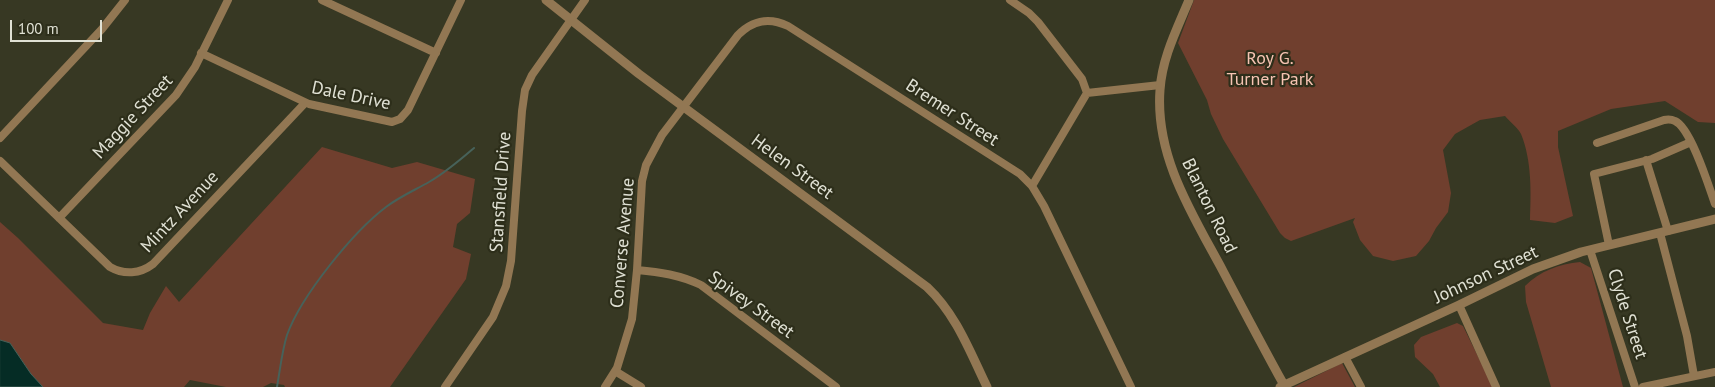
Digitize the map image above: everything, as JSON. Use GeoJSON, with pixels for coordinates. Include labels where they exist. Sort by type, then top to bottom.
{"type":"FeatureCollection","features":[{"type":"Feature","properties":{"kind":"street"},"geometry":{"type":"LineString","coordinates":[[0,138],[102,29],[126,0]]}},
{"type":"Feature","properties":{"kind":"street","name":"Maggie Street"},"geometry":{"type":"LineString","coordinates":[[59,218],[176,95],[195,67],[228,0]]}},
{"type":"Feature","properties":{"kind":"street"},"geometry":{"type":"LineString","coordinates":[[322,0],[436,53]]}},
{"type":"Feature","properties":{"kind":"street","name":"Dale Drive"},"geometry":{"type":"LineString","coordinates":[[201,53],[305,102],[388,122],[396,121],[403,117],[408,110],[461,0]]}},
{"type":"Feature","properties":{"kind":"street","name":"Helen Street"},"geometry":{"type":"LineString","coordinates":[[546,0],[683,107],[927,287],[952,315],[984,386]]}},
{"type":"Feature","properties":{"kind":"street","name":"Stansfield Drive"},"geometry":{"type":"LineString","coordinates":[[445,387],[493,317],[504,294],[511,261],[525,90],[538,64],[586,0]]}},
{"type":"Feature","properties":{"kind":"street"},"geometry":{"type":"LineString","coordinates":[[1010,0],[1024,9],[1038,22],[1082,79],[1086,93],[1032,186]]}},
{"type":"Feature","properties":{"kind":"street","name":"Blanton Road"},"geometry":{"type":"LineString","coordinates":[[1189,0],[1165,61],[1160,86],[1162,134],[1167,156],[1202,233],[1282,386]]}},
{"type":"Feature","properties":{"kind":"street","name":"Bremer Street"},"geometry":{"type":"LineString","coordinates":[[683,107],[744,29],[759,22],[780,22],[1020,174],[1032,186],[1044,206],[1131,387]]}},
{"type":"Feature","properties":{"kind":"street"},"geometry":{"type":"LineString","coordinates":[[1086,93],[1160,86]]}},
{"type":"Feature","properties":{"kind":"street","name":"Mintz Avenue"},"geometry":{"type":"LineString","coordinates":[[0,161],[110,267],[126,273],[142,271],[153,264],[305,102]]}},
{"type":"Feature","properties":{"kind":"street","name":"Converse Avenue"},"geometry":{"type":"LineString","coordinates":[[604,387],[615,371],[623,353],[632,319],[643,177],[657,142],[683,107]]}},
{"type":"Feature","properties":{"kind":"street"},"geometry":{"type":"LineString","coordinates":[[1597,143],[1670,119],[1676,121],[1680,124],[1691,142],[1715,204]]}},
{"type":"Feature","properties":{"kind":"street"},"geometry":{"type":"LineString","coordinates":[[1609,245],[1594,174],[1646,160],[1691,142]]}},
{"type":"Feature","properties":{"kind":"street"},"geometry":{"type":"LineString","coordinates":[[1646,160],[1664,232],[1694,376]]}},
{"type":"Feature","properties":{"kind":"street","name":"Johnson Street"},"geometry":{"type":"LineString","coordinates":[[1282,386],[1533,269],[1590,250],[1715,220]]}},
{"type":"Feature","properties":{"kind":"street","name":"Clyde Street"},"geometry":{"type":"LineString","coordinates":[[1590,250],[1635,387]]}},
{"type":"Feature","properties":{"kind":"street","name":"Spivey Street"},"geometry":{"type":"LineString","coordinates":[[637,270],[674,275],[701,285],[836,387]]}},
{"type":"Feature","properties":{"kind":"street"},"geometry":{"type":"LineString","coordinates":[[1459,305],[1496,387]]}},
{"type":"Feature","properties":{"kind":"street"},"geometry":{"type":"LineString","coordinates":[[1344,357],[1361,387]]}},
{"type":"Feature","properties":{"kind":"street"},"geometry":{"type":"LineString","coordinates":[[615,371],[641,387]]}},
{"type":"Feature","properties":{"kind":"street"},"geometry":{"type":"LineString","coordinates":[[1643,387],[1715,372]]}},
{"type":"Feature","properties":{"kind":"green space","name":"Roy G. Turner Park"},"geometry":{"type":"Polygon","coordinates":[[[1194,0],[1715,0],[1715,123],[1698,122],[1665,101],[1611,109],[1558,131],[1558,147],[1573,216],[1555,223],[1530,220],[1529,166],[1525,144],[1520,132],[1505,116],[1480,120],[1455,134],[1443,150],[1451,193],[1448,212],[1429,241],[1416,256],[1393,261],[1373,256],[1360,240],[1353,222],[1355,218],[1291,241],[1280,233],[1223,139],[1211,114],[1207,100],[1178,43],[1194,0]]]}},
{"type":"Feature","properties":{"kind":"green space"},"geometry":{"type":"Polygon","coordinates":[[[322,147],[392,168],[417,162],[475,179],[470,213],[457,224],[453,247],[471,254],[466,279],[390,387],[285,387],[284,385],[271,383],[263,387],[226,387],[190,380],[184,387],[43,387],[31,374],[10,343],[0,340],[0,222],[103,323],[143,330],[150,313],[166,286],[179,302],[322,147]]]}},
{"type":"Feature","properties":{"kind":"green space"},"geometry":{"type":"Polygon","coordinates":[[[1580,262],[1591,268],[1623,387],[1551,387],[1526,302],[1525,286],[1537,276],[1550,269],[1580,262]]]}},
{"type":"Feature","properties":{"kind":"green space"},"geometry":{"type":"Polygon","coordinates":[[[1457,323],[1463,326],[1493,387],[1440,387],[1433,374],[1415,357],[1414,345],[1421,337],[1457,323]]]}},
{"type":"Feature","properties":{"kind":"green space"},"geometry":{"type":"Polygon","coordinates":[[[1342,363],[1355,387],[1294,387],[1342,363]]]}},
{"type":"Feature","properties":{"kind":"water"},"geometry":{"type":"Polygon","coordinates":[[[0,340],[10,343],[31,374],[43,387],[0,387],[0,340]]]}},
{"type":"Feature","properties":{"kind":"waterway"},"geometry":{"type":"LineString","coordinates":[[277,387],[287,335],[304,302],[329,266],[359,232],[386,207],[441,175],[474,148]]}}]}
